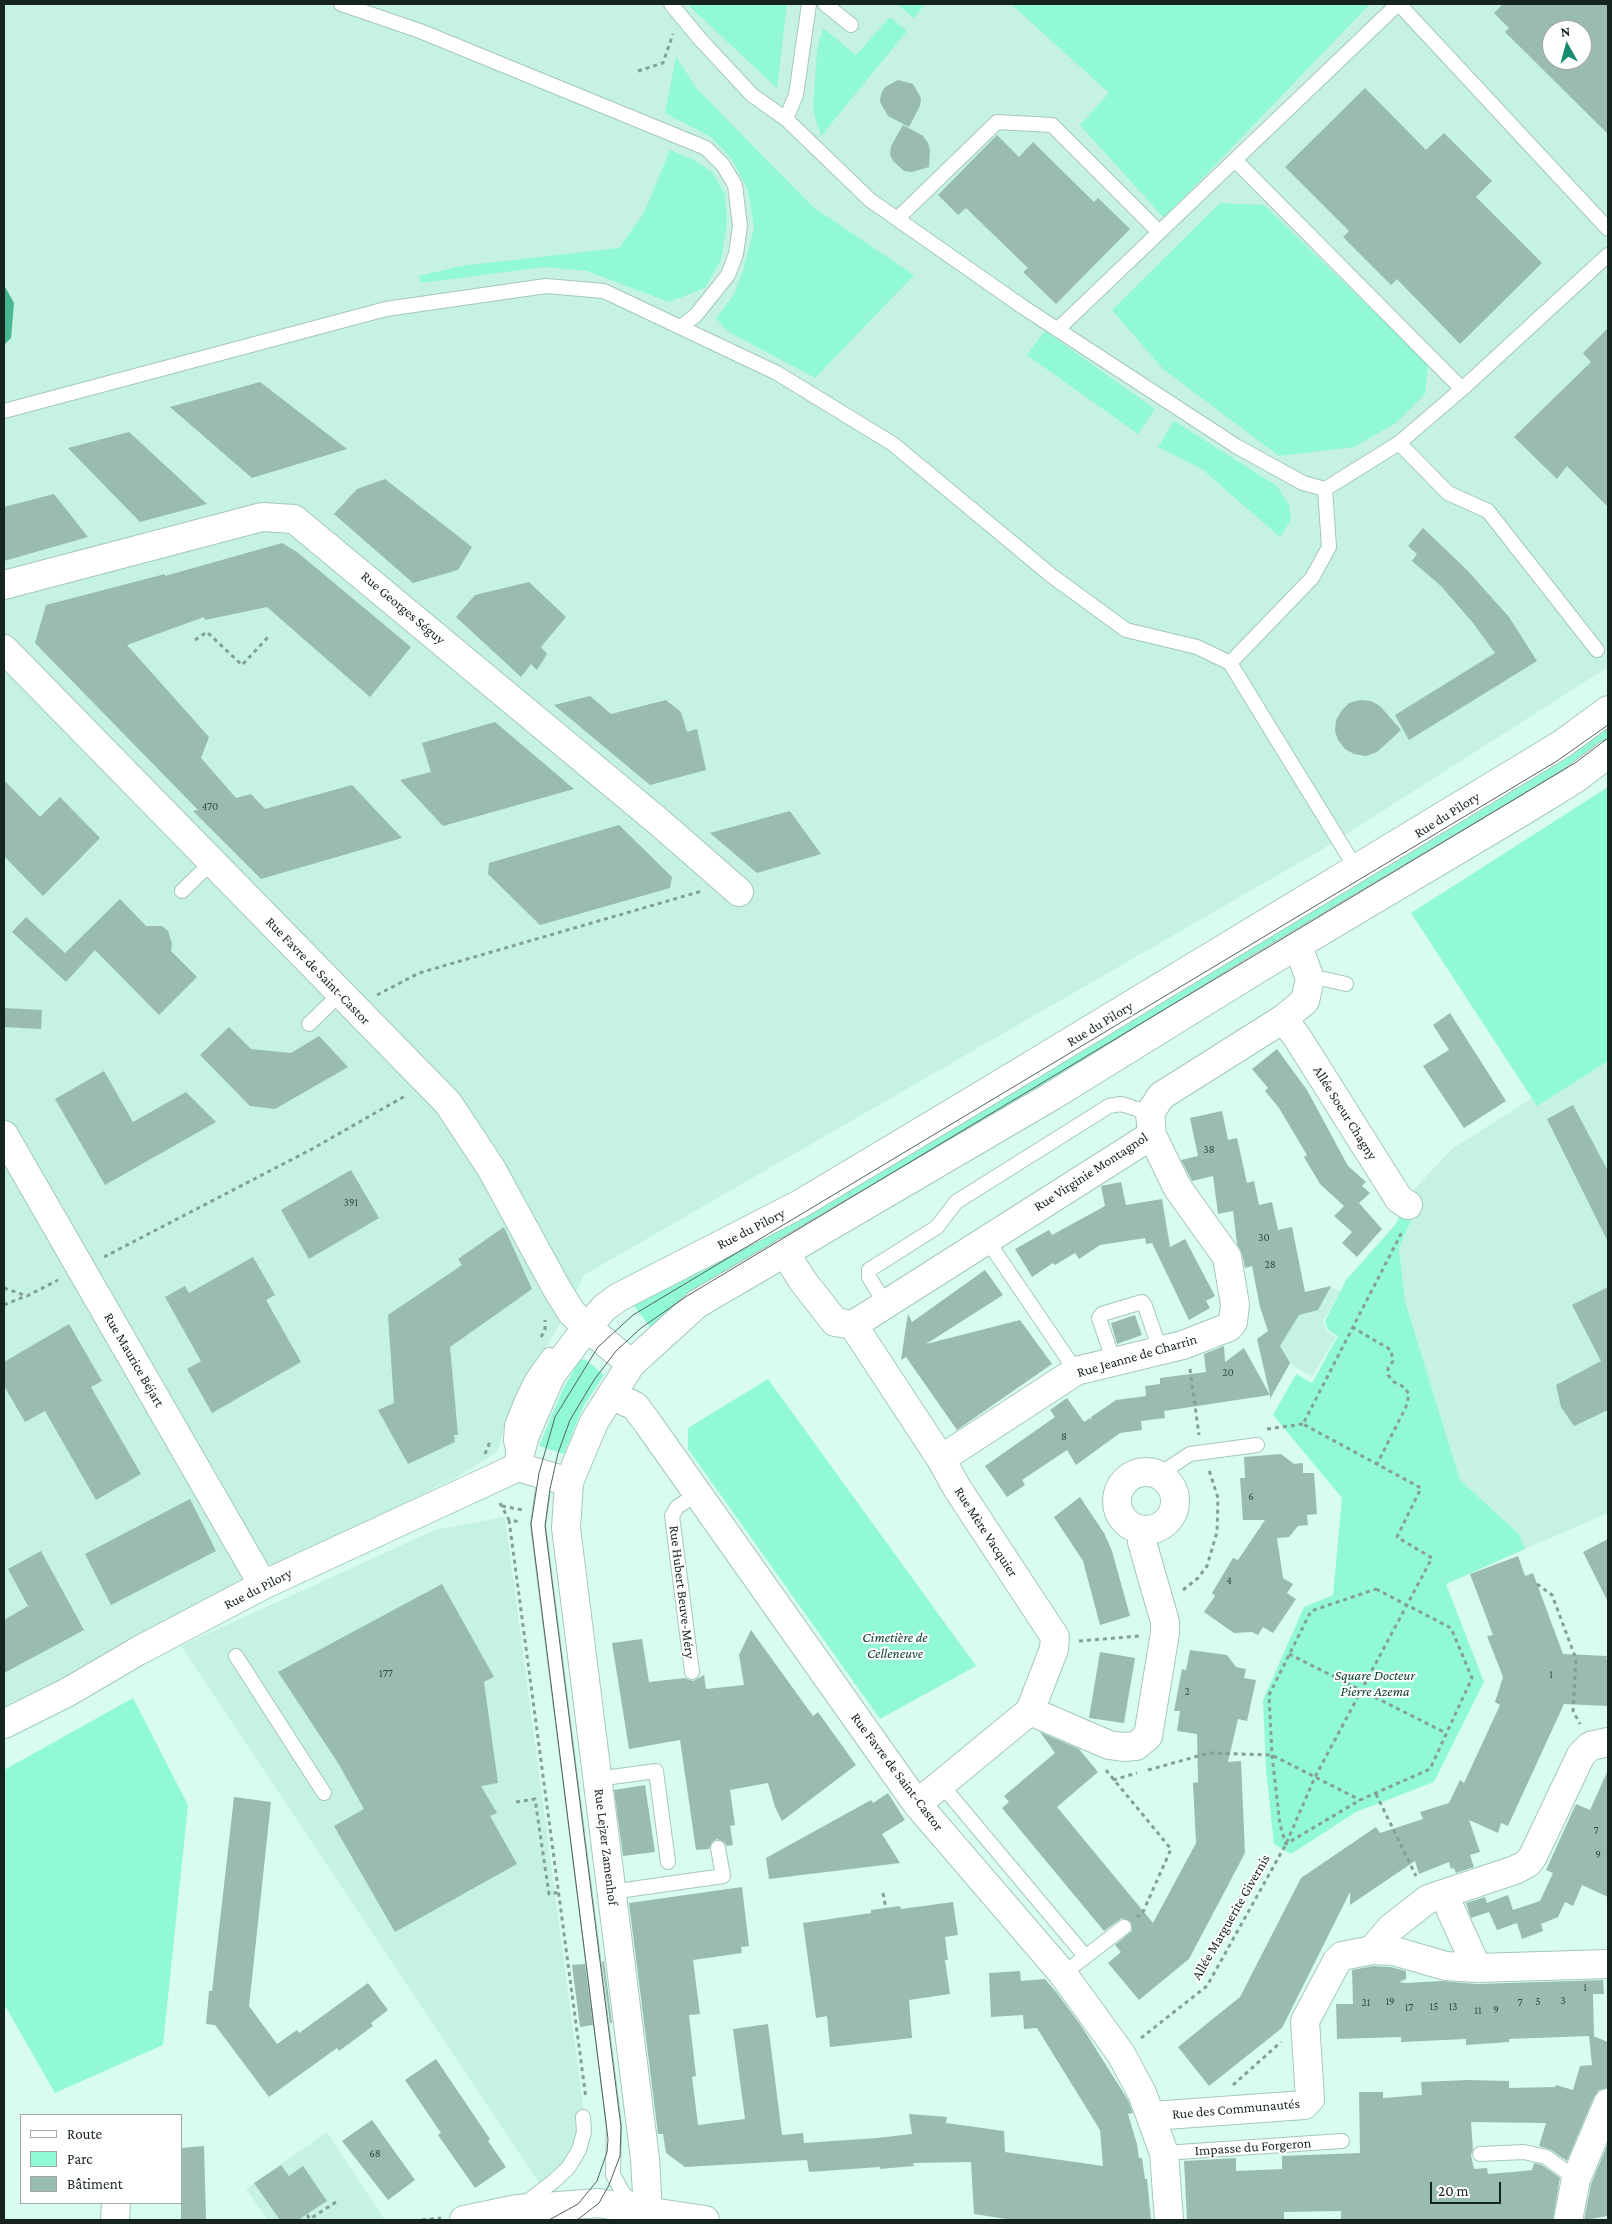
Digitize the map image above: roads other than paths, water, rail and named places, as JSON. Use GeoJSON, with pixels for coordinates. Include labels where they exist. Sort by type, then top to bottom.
{"type":"FeatureCollection","features":[{"type":"Feature","properties":{"kind":"street","name":"Rue Georges Séguy"},"geometry":{"type":"LineString","coordinates":[[4,585],[262,517],[294,519],[659,822],[734,888]]}},
{"type":"Feature","properties":{"kind":"street","name":"Rue Favre de Saint-Castor"},"geometry":{"type":"LineString","coordinates":[[4,649],[448,1103],[486,1160],[572,1313],[631,1364]]}},
{"type":"Feature","properties":{"kind":"street","name":"Rue du Pilory"},"geometry":{"type":"LineString","coordinates":[[4,1724],[68,1692],[138,1651],[264,1586],[518,1467],[525,1435],[551,1375],[605,1307],[622,1295],[800,1204],[1357,870],[1562,744],[1608,710]]}},
{"type":"Feature","properties":{"kind":"street"},"geometry":{"type":"LineString","coordinates":[[631,1364],[697,1304],[1052,1096],[1259,968],[1538,802],[1608,754]]}},
{"type":"Feature","properties":{"kind":"street"},"geometry":{"type":"LineString","coordinates":[[1298,946],[1310,979]]}},
{"type":"Feature","properties":{"kind":"street","name":"Rue Virginie Montagnol"},"geometry":{"type":"LineString","coordinates":[[853,1325],[987,1240],[1151,1124],[1161,1096],[1283,1019],[1305,1001],[1310,979]]}},
{"type":"Feature","properties":{"kind":"street","name":"Allée Soeur Chagny"},"geometry":{"type":"LineString","coordinates":[[1283,1019],[1297,1037],[1399,1199],[1406,1216]]}},
{"type":"Feature","properties":{"kind":"street","name":"Rue Jeanne de Charrin"},"geometry":{"type":"LineString","coordinates":[[941,1459],[1076,1371],[1187,1344],[1230,1327],[1233,1322],[1236,1304],[1227,1257],[1177,1187],[1151,1124]]}},
{"type":"Feature","properties":{"kind":"street","name":"Rue Maurice Béjart"},"geometry":{"type":"LineString","coordinates":[[4,1135],[264,1586]]}},
{"type":"Feature","properties":{"kind":"street"},"geometry":{"type":"LineString","coordinates":[[785,1252],[802,1280],[835,1322],[853,1325]]}},
{"type":"Feature","properties":{"kind":"street","name":"Rue Mère Vacquier"},"geometry":{"type":"LineString","coordinates":[[853,1325],[1053,1634],[1056,1642],[1030,1711]]}},
{"type":"Feature","properties":{"kind":"street","name":"Rue Lejzer Zamenhof"},"geometry":{"type":"LineString","coordinates":[[631,1364],[557,1478],[566,1528],[645,2159],[647,2194],[644,2216]]}},
{"type":"Feature","properties":{"kind":"street","name":"Rue Favre de Saint-Castor"},"geometry":{"type":"LineString","coordinates":[[611,1395],[634,1406],[917,1804],[1063,1974],[1121,2054],[1152,2116],[1164,2153],[1169,2220]]}},
{"type":"Feature","properties":{"kind":"street"},"geometry":{"type":"LineString","coordinates":[[518,1467],[557,1478]]}},
{"type":"Feature","properties":{"kind":"street"},"geometry":{"type":"LineString","coordinates":[[1148,1472],[1158,1475],[1172,1487],[1175,1505],[1172,1514],[1160,1527],[1141,1530],[1124,1520],[1117,1502],[1119,1493],[1123,1484],[1130,1478],[1148,1472]]}},
{"type":"Feature","properties":{"kind":"street"},"geometry":{"type":"LineString","coordinates":[[917,1804],[940,1783],[1030,1711],[1109,1745],[1136,1746],[1144,1741],[1148,1736],[1165,1633],[1165,1622],[1142,1542],[1141,1530]]}},
{"type":"Feature","properties":{"kind":"street"},"geometry":{"type":"LineString","coordinates":[[1372,1950],[1391,1928],[1436,1897],[1515,1870],[1528,1863],[1581,1755],[1599,1744]]}},
{"type":"Feature","properties":{"kind":"street"},"geometry":{"type":"LineString","coordinates":[[1436,1897],[1477,1968]]}},
{"type":"Feature","properties":{"kind":"street"},"geometry":{"type":"LineString","coordinates":[[1372,1950],[1394,1950],[1446,1966],[1477,1968],[1608,1964]]}},
{"type":"Feature","properties":{"kind":"street","name":"Rue des Communautés"},"geometry":{"type":"LineString","coordinates":[[1152,2116],[1304,2105],[1310,2099],[1305,2021],[1337,1961],[1342,1956],[1372,1950]]}},
{"type":"Feature","properties":{"kind":"street"},"geometry":{"type":"LineString","coordinates":[[1568,2220],[1576,2179],[1608,2103]]}},
{"type":"Feature","properties":{"kind":"street"},"geometry":{"type":"LineString","coordinates":[[454,2219],[517,2209],[599,2203],[644,2216],[705,2220]]}},
{"type":"Feature","properties":{"kind":"street"},"geometry":{"type":"LineString","coordinates":[[115,2220],[116,2204]]}},
{"type":"Feature","properties":{"kind":"lane"},"geometry":{"type":"LineString","coordinates":[[341,4],[420,31],[706,148],[723,165],[736,185],[740,226],[736,254],[728,275],[696,315],[681,327]]}},
{"type":"Feature","properties":{"kind":"lane"},"geometry":{"type":"LineString","coordinates":[[786,119],[796,95],[809,4]]}},
{"type":"Feature","properties":{"kind":"lane"},"geometry":{"type":"LineString","coordinates":[[824,4],[851,25]]}},
{"type":"Feature","properties":{"kind":"lane"},"geometry":{"type":"LineString","coordinates":[[1058,329],[1398,4],[1608,229]]}},
{"type":"Feature","properties":{"kind":"lane"},"geometry":{"type":"LineString","coordinates":[[675,9],[752,94],[786,119],[870,200],[1058,329],[1236,446],[1303,483],[1325,489],[1399,443],[1462,389],[1608,255]]}},
{"type":"Feature","properties":{"kind":"lane"},"geometry":{"type":"LineString","coordinates":[[898,219],[997,122],[1052,125],[1159,232]]}},
{"type":"Feature","properties":{"kind":"lane"},"geometry":{"type":"LineString","coordinates":[[1235,160],[1462,389]]}},
{"type":"Feature","properties":{"kind":"lane"},"geometry":{"type":"LineString","coordinates":[[4,411],[386,309],[546,286],[604,291],[777,373],[893,444],[1052,576],[1126,630],[1197,647],[1230,663],[1357,870]]}},
{"type":"Feature","properties":{"kind":"lane"},"geometry":{"type":"LineString","coordinates":[[1399,443],[1448,493],[1488,511],[1597,650]]}},
{"type":"Feature","properties":{"kind":"lane"},"geometry":{"type":"LineString","coordinates":[[1230,663],[1312,578],[1329,547],[1325,489]]}},
{"type":"Feature","properties":{"kind":"lane"},"geometry":{"type":"LineString","coordinates":[[182,891],[212,862]]}},
{"type":"Feature","properties":{"kind":"lane"},"geometry":{"type":"LineString","coordinates":[[1310,979],[1324,979],[1346,984]]}},
{"type":"Feature","properties":{"kind":"lane"},"geometry":{"type":"LineString","coordinates":[[309,1024],[348,1001]]}},
{"type":"Feature","properties":{"kind":"lane"},"geometry":{"type":"LineString","coordinates":[[886,1305],[869,1277],[869,1270],[937,1227],[956,1202],[1109,1106],[1121,1104],[1151,1124]]}},
{"type":"Feature","properties":{"kind":"lane"},"geometry":{"type":"LineString","coordinates":[[987,1240],[1076,1371]]}},
{"type":"Feature","properties":{"kind":"lane"},"geometry":{"type":"LineString","coordinates":[[1114,1362],[1099,1318],[1102,1314],[1142,1302],[1160,1350]]}},
{"type":"Feature","properties":{"kind":"lane"},"geometry":{"type":"LineString","coordinates":[[1158,1475],[1202,1446],[1257,1444]]}},
{"type":"Feature","properties":{"kind":"lane"},"geometry":{"type":"LineString","coordinates":[[557,1478],[538,1525],[614,2125],[613,2175],[622,2193],[644,2216]]}},
{"type":"Feature","properties":{"kind":"lane","name":"Rue Hubert Beuve-Méry"},"geometry":{"type":"LineString","coordinates":[[692,1672],[672,1516],[677,1507],[697,1494]]}},
{"type":"Feature","properties":{"kind":"lane"},"geometry":{"type":"LineString","coordinates":[[236,1656],[324,1793]]}},
{"type":"Feature","properties":{"kind":"lane"},"geometry":{"type":"LineString","coordinates":[[597,1779],[656,1772],[668,1862]]}},
{"type":"Feature","properties":{"kind":"lane"},"geometry":{"type":"LineString","coordinates":[[940,1783],[1085,1956]]}},
{"type":"Feature","properties":{"kind":"lane"},"geometry":{"type":"LineString","coordinates":[[611,1892],[723,1876],[718,1848]]}},
{"type":"Feature","properties":{"kind":"lane"},"geometry":{"type":"LineString","coordinates":[[1063,1974],[1124,1927]]}},
{"type":"Feature","properties":{"kind":"lane"},"geometry":{"type":"LineString","coordinates":[[517,2209],[568,2168],[579,2150],[584,2132],[582,2118]]}},
{"type":"Feature","properties":{"kind":"lane","name":"Impasse du Forgeron"},"geometry":{"type":"LineString","coordinates":[[1164,2153],[1342,2141]]}},
{"type":"Feature","properties":{"kind":"lane"},"geometry":{"type":"LineString","coordinates":[[1480,2154],[1524,2152],[1546,2157],[1576,2179]]}},
{"type":"Feature","properties":{"kind":"tram line"},"geometry":{"type":"LineString","coordinates":[[549,2220],[578,2204],[597,2181],[607,2152],[608,2139],[531,1524],[539,1473],[555,1417],[598,1347],[633,1315],[1557,761],[1608,725]]}},
{"type":"Feature","properties":{"kind":"tram line"},"geometry":{"type":"LineString","coordinates":[[577,2220],[599,2203],[609,2185],[620,2156],[621,2127],[545,1526],[550,1489],[558,1453],[570,1420],[594,1380],[616,1351],[641,1328],[687,1296],[1575,763],[1608,738]]}},
{"type":"Feature","properties":{"kind":"park label","name":"Cimetière de Celleneuve"},"geometry":{"type":"Point","coordinates":[895,1646]}},
{"type":"Feature","properties":{"kind":"park label","name":"Square Docteur Pierre Azema"},"geometry":{"type":"Point","coordinates":[1375,1684]}}]}
